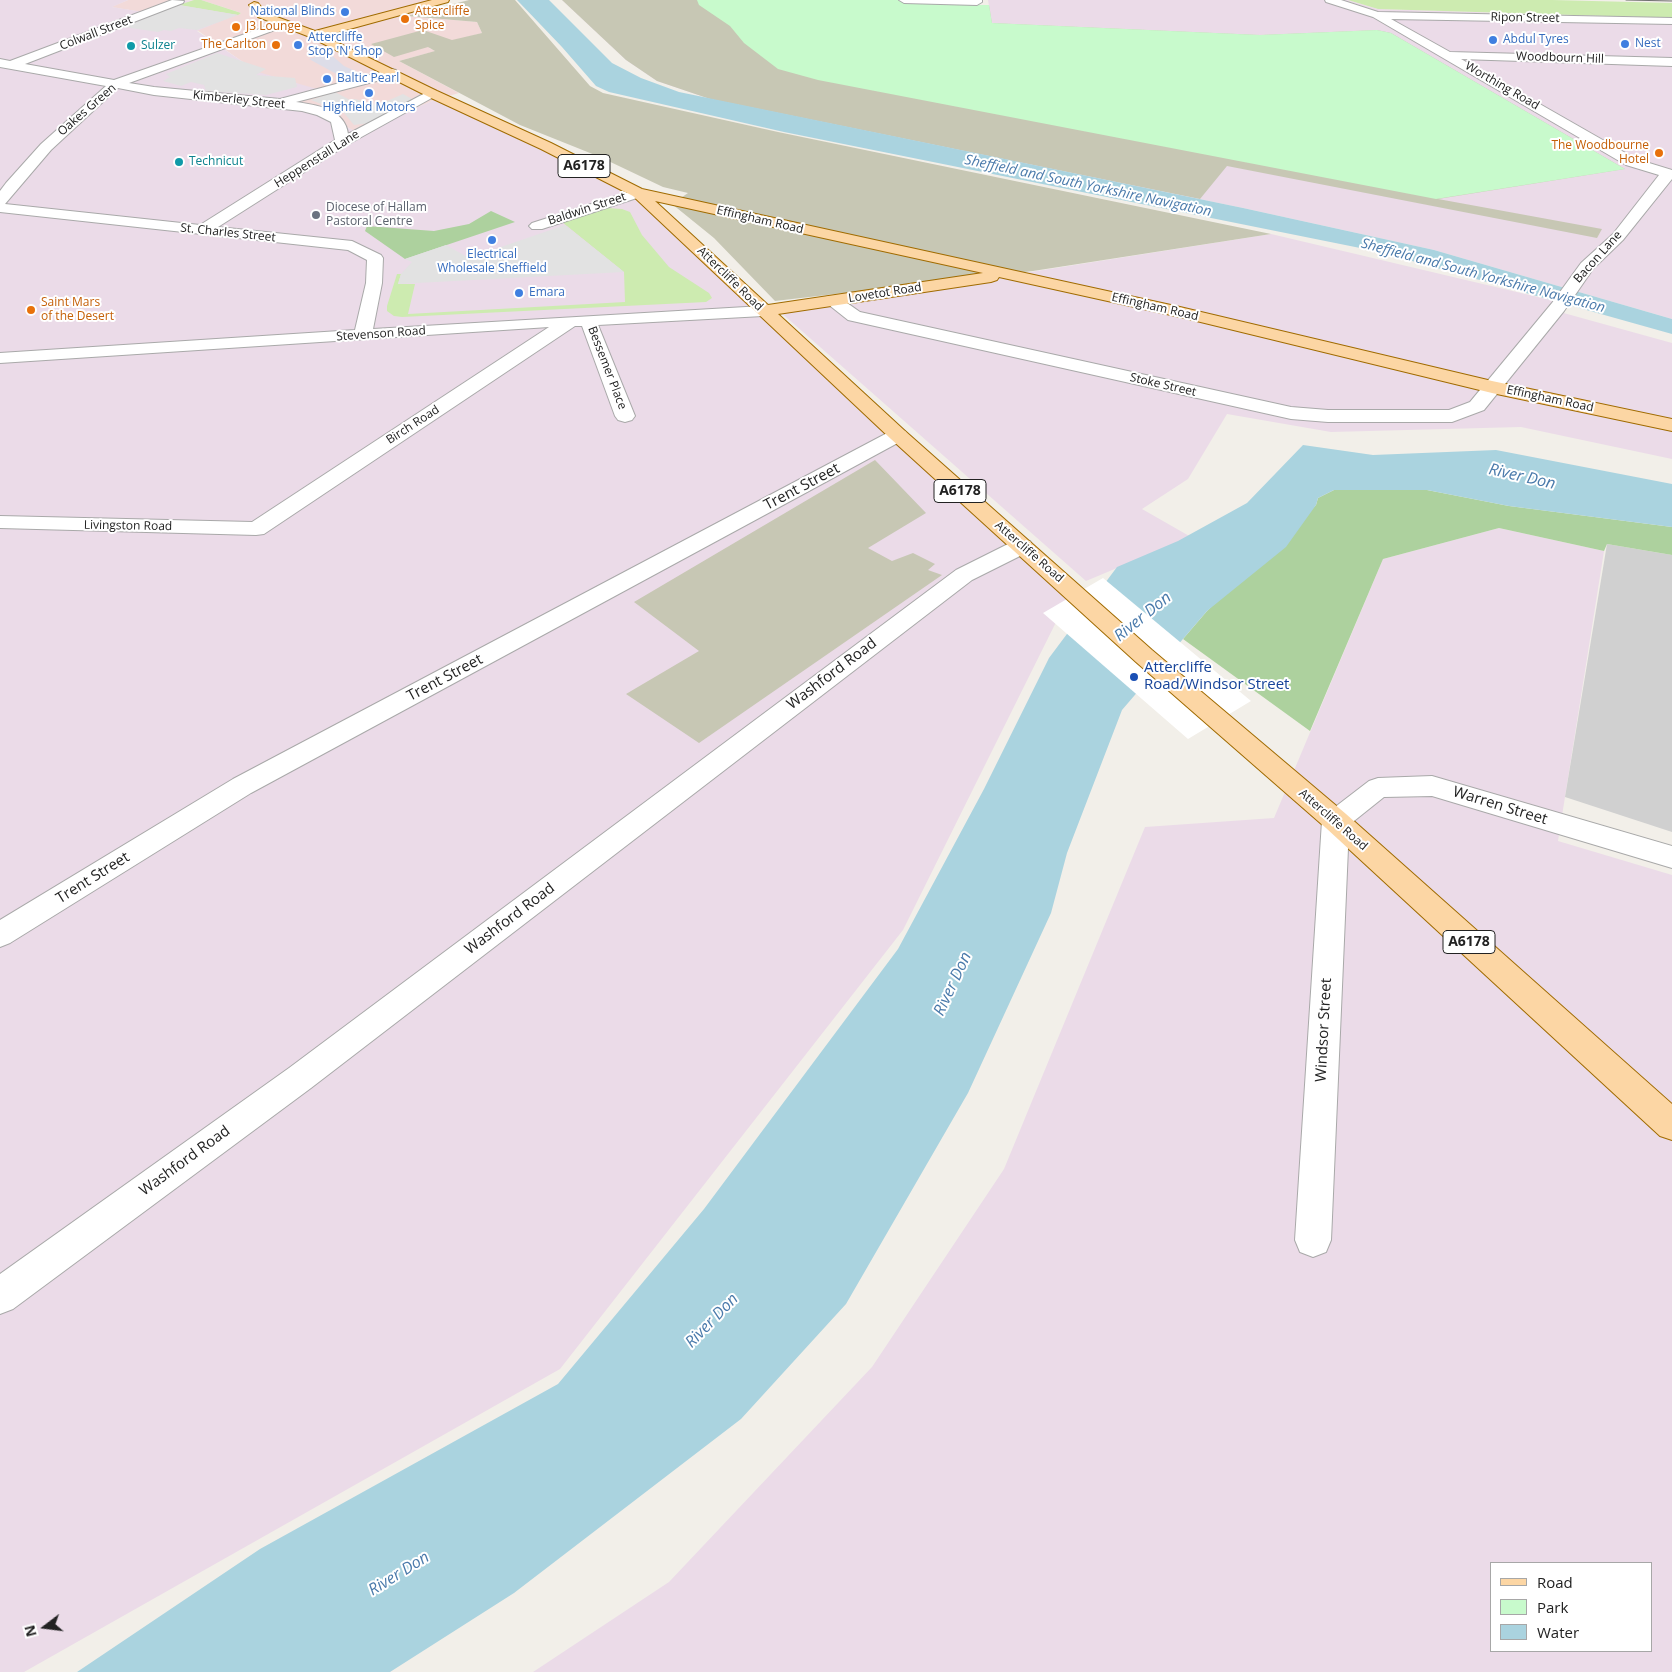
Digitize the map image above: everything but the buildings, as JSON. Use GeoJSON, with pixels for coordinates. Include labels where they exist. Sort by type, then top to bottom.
{"type":"FeatureCollection","features":[{"type":"Feature","properties":{"kind":"main road"},"geometry":{"type":"LineString","coordinates":[[306,30],[379,16],[444,0]]}},
{"type":"Feature","properties":{"kind":"main road","name":"Attercliffe Road"},"geometry":{"type":"LineString","coordinates":[[306,30],[282,24],[262,16],[250,4],[278,12],[306,30],[638,192],[763,311],[898,435],[1222,724],[1336,821],[1672,1125]]}},
{"type":"Feature","properties":{"kind":"main road","name":"Effingham Road"},"geometry":{"type":"LineString","coordinates":[[638,192],[1180,312],[1492,387],[1672,426]]}},
{"type":"Feature","properties":{"kind":"main road"},"geometry":{"type":"LineString","coordinates":[[935,258],[946,274],[946,284]]}},
{"type":"Feature","properties":{"kind":"main road","name":"Lovetot Road"},"geometry":{"type":"LineString","coordinates":[[763,311],[1007,274]]}},
{"type":"Feature","properties":{"kind":"street"},"geometry":{"type":"LineString","coordinates":[[904,0],[977,1]]}},
{"type":"Feature","properties":{"kind":"street","name":"Worthing Road"},"geometry":{"type":"LineString","coordinates":[[1330,0],[1377,15],[1631,162],[1669,174]]}},
{"type":"Feature","properties":{"kind":"street","name":"Colwall Street"},"geometry":{"type":"LineString","coordinates":[[13,64],[179,1]]}},
{"type":"Feature","properties":{"kind":"street","name":"Ripon Street"},"geometry":{"type":"LineString","coordinates":[[1377,15],[1672,22]]}},
{"type":"Feature","properties":{"kind":"street","name":"Oakes Green"},"geometry":{"type":"LineString","coordinates":[[0,201],[46,146],[117,83],[282,24]]}},
{"type":"Feature","properties":{"kind":"street","name":"Woodbourn Hill"},"geometry":{"type":"LineString","coordinates":[[1448,55],[1672,62]]}},
{"type":"Feature","properties":{"kind":"street","name":"Kimberley Street"},"geometry":{"type":"LineString","coordinates":[[0,63],[162,92],[280,103],[322,112],[336,119],[340,125],[342,142]]}},
{"type":"Feature","properties":{"kind":"street"},"geometry":{"type":"LineString","coordinates":[[280,103],[392,73]]}},
{"type":"Feature","properties":{"kind":"street","name":"Heppenstall Lane"},"geometry":{"type":"LineString","coordinates":[[203,230],[342,142],[434,94]]}},
{"type":"Feature","properties":{"kind":"street","name":"Bacon Lane"},"geometry":{"type":"LineString","coordinates":[[1492,387],[1558,307],[1587,266],[1618,237],[1669,174]]}},
{"type":"Feature","properties":{"kind":"street","name":"Baldwin Street"},"geometry":{"type":"LineString","coordinates":[[537,226],[638,192]]}},
{"type":"Feature","properties":{"kind":"street","name":"St. Charles Street"},"geometry":{"type":"LineString","coordinates":[[0,208],[352,246],[375,258],[374,283],[363,336]]}},
{"type":"Feature","properties":{"kind":"street","name":"Stoke Street"},"geometry":{"type":"LineString","coordinates":[[832,301],[854,316],[1291,413],[1412,418],[1452,416],[1477,406],[1492,387]]}},
{"type":"Feature","properties":{"kind":"street","name":"Stevenson Road"},"geometry":{"type":"LineString","coordinates":[[0,358],[763,311]]}},
{"type":"Feature","properties":{"kind":"street","name":"Bessemer Place"},"geometry":{"type":"LineString","coordinates":[[579,321],[625,416]]}},
{"type":"Feature","properties":{"kind":"street","name":"Birch Road"},"geometry":{"type":"LineString","coordinates":[[256,529],[579,321]]}},
{"type":"Feature","properties":{"kind":"street","name":"Trent Street"},"geometry":{"type":"LineString","coordinates":[[0,935],[242,786],[898,435]]}},
{"type":"Feature","properties":{"kind":"street","name":"Livingston Road"},"geometry":{"type":"LineString","coordinates":[[0,522],[256,529]]}},
{"type":"Feature","properties":{"kind":"street","name":"Washford Road"},"geometry":{"type":"LineString","coordinates":[[0,1296],[300,1078],[964,575],[1022,546]]}},
{"type":"Feature","properties":{"kind":"street","name":"Warren Street"},"geometry":{"type":"LineString","coordinates":[[1336,821],[1378,788],[1432,786],[1672,857]]}},
{"type":"Feature","properties":{"kind":"street","name":"Windsor Street"},"geometry":{"type":"LineString","coordinates":[[1313,1240],[1336,821]]}},
{"type":"Feature","properties":{"kind":"shaded area"},"geometry":{"type":"Polygon","coordinates":[[[0,0],[128,0],[112,7],[149,13],[179,1],[201,0],[241,13],[197,31],[258,72],[317,89],[294,97],[356,132],[435,100],[622,188],[667,226],[1069,596],[903,930],[560,1369],[24,1672],[0,1672],[0,0]]]}},
{"type":"Feature","properties":{"kind":"shaded area"},"geometry":{"type":"Polygon","coordinates":[[[128,0],[193,0],[179,1],[149,13],[111,7],[128,0]]]}},
{"type":"Feature","properties":{"kind":"shaded area"},"geometry":{"type":"Polygon","coordinates":[[[201,0],[444,0],[408,16],[477,22],[482,33],[429,48],[436,51],[399,61],[459,93],[435,100],[356,132],[293,97],[197,30],[241,13],[201,0]]]}},
{"type":"Feature","properties":{"kind":"shaded area"},"geometry":{"type":"Polygon","coordinates":[[[469,0],[515,0],[590,86],[603,93],[778,132],[1271,234],[1033,271],[775,301],[714,238],[672,204],[688,193],[663,187],[600,157],[520,125],[399,61],[435,51],[428,47],[394,57],[371,44],[423,30],[452,40],[482,33],[477,22],[407,16],[469,0]]]}},
{"type":"Feature","properties":{"kind":"shaded area"},"geometry":{"type":"Polygon","coordinates":[[[562,0],[669,0],[1436,199],[1624,169],[1377,30],[1260,35],[992,23],[988,0],[1348,0],[1378,9],[1672,18],[1672,319],[1434,250],[1243,208],[710,99],[657,81],[626,60],[562,0]]]}},
{"type":"Feature","properties":{"kind":"shaded area"},"geometry":{"type":"Polygon","coordinates":[[[562,0],[962,0],[962,5],[989,5],[992,23],[1260,35],[1377,30],[1391,33],[1625,169],[1438,199],[1602,229],[1597,238],[1227,166],[1200,199],[710,99],[657,81],[626,60],[562,0]]]}},
{"type":"Feature","properties":{"kind":"shaded area"},"geometry":{"type":"Polygon","coordinates":[[[179,5],[238,15],[197,30],[179,28],[158,32],[124,27],[179,5]]]}},
{"type":"Feature","properties":{"kind":"shaded area"},"geometry":{"type":"Polygon","coordinates":[[[217,53],[266,69],[256,75],[295,78],[297,87],[266,95],[206,91],[204,85],[191,82],[181,86],[163,81],[170,77],[166,74],[217,53]]]}},
{"type":"Feature","properties":{"kind":"shaded area"},"geometry":{"type":"Polygon","coordinates":[[[329,53],[344,66],[364,75],[337,83],[342,77],[309,59],[329,53]]]}},
{"type":"Feature","properties":{"kind":"shaded area"},"geometry":{"type":"Polygon","coordinates":[[[335,92],[350,100],[355,99],[363,101],[362,103],[378,105],[403,94],[412,99],[370,123],[354,125],[344,113],[311,100],[335,92]]]}},
{"type":"Feature","properties":{"kind":"shaded area"},"geometry":{"type":"Polygon","coordinates":[[[565,225],[624,272],[398,284],[401,274],[412,262],[405,259],[446,245],[469,258],[565,225]]]}},
{"type":"Feature","properties":{"kind":"shaded area"},"geometry":{"type":"Polygon","coordinates":[[[1271,234],[1559,302],[1560,312],[1672,343],[1672,459],[1521,427],[1331,432],[1227,414],[1188,479],[1142,509],[1191,537],[1086,581],[778,310],[1005,276],[1271,234]]]}},
{"type":"Feature","properties":{"kind":"shaded area"},"geometry":{"type":"Polygon","coordinates":[[[875,460],[926,513],[868,548],[892,561],[913,553],[935,564],[928,570],[942,575],[699,743],[626,694],[699,651],[634,602],[875,460]]]}},
{"type":"Feature","properties":{"kind":"shaded area"},"geometry":{"type":"Polygon","coordinates":[[[1499,528],[1604,551],[1558,841],[1672,875],[1672,1672],[533,1672],[669,1582],[872,1367],[1004,1169],[1145,827],[1274,818],[1383,559],[1499,528]]]}},
{"type":"Feature","properties":{"kind":"shaded area"},"geometry":{"type":"Polygon","coordinates":[[[1607,544],[1672,555],[1672,832],[1565,797],[1607,544]]]}},
{"type":"Feature","properties":{"kind":"green space"},"geometry":{"type":"Polygon","coordinates":[[[194,0],[201,0],[241,13],[238,15],[179,5],[194,0]]]}},
{"type":"Feature","properties":{"kind":"green space"},"geometry":{"type":"Polygon","coordinates":[[[697,0],[962,0],[962,5],[989,5],[992,23],[1260,35],[1377,30],[1391,33],[1625,169],[1436,199],[818,80],[778,69],[744,43],[730,26],[699,5],[697,0]]]}},
{"type":"Feature","properties":{"kind":"green space"},"geometry":{"type":"Polygon","coordinates":[[[1348,0],[1552,0],[1672,3],[1672,18],[1378,9],[1348,0]]]}},
{"type":"Feature","properties":{"kind":"green space"},"geometry":{"type":"Polygon","coordinates":[[[607,208],[622,209],[630,212],[642,235],[669,267],[709,293],[712,298],[706,302],[402,317],[394,316],[387,311],[397,274],[401,274],[398,284],[415,284],[408,314],[625,302],[624,272],[562,222],[607,208]]]}},
{"type":"Feature","properties":{"kind":"green space"},"geometry":{"type":"Polygon","coordinates":[[[491,211],[515,222],[405,259],[365,231],[367,226],[434,231],[469,224],[491,211]]]}},
{"type":"Feature","properties":{"kind":"green space"},"geometry":{"type":"Polygon","coordinates":[[[1334,490],[1427,490],[1509,506],[1672,527],[1672,555],[1607,544],[1604,551],[1499,528],[1383,559],[1310,731],[1183,639],[1207,611],[1316,505],[1318,498],[1334,490]]]}},
{"type":"Feature","properties":{"kind":"water","name":"Sheffield and South Yorkshire Navigation"},"geometry":{"type":"Polygon","coordinates":[[[517,0],[549,0],[612,63],[641,78],[679,92],[1243,208],[1434,250],[1672,319],[1672,334],[1380,252],[784,132],[609,92],[596,86],[517,0]]]}},
{"type":"Feature","properties":{"kind":"water","name":"River Don"},"geometry":{"type":"Polygon","coordinates":[[[1303,445],[1373,455],[1496,450],[1672,484],[1672,527],[1509,506],[1427,490],[1334,490],[1318,498],[1316,505],[1286,547],[1207,611],[1122,710],[1067,853],[1051,913],[968,1093],[846,1304],[741,1419],[514,1593],[390,1672],[77,1672],[260,1549],[558,1384],[704,1209],[898,949],[984,789],[1049,658],[1117,567],[1178,541],[1247,503],[1303,445]]]}},
{"type":"Feature","properties":{"kind":"pier"},"geometry":{"type":"Polygon","coordinates":[[[1103,578],[1251,701],[1188,739],[1043,613],[1103,578]]]}},
{"type":"Feature","properties":{"kind":"tram line"},"geometry":{"type":"LineString","coordinates":[[1626,0],[1672,1]]}},
{"type":"Feature","properties":{"kind":"place","name":"National Blinds"},"geometry":{"type":"Point","coordinates":[345,12]}},
{"type":"Feature","properties":{"kind":"place","name":"Attercliffe Spice"},"geometry":{"type":"Point","coordinates":[405,19]}},
{"type":"Feature","properties":{"kind":"place","name":"J3 Lounge"},"geometry":{"type":"Point","coordinates":[236,27]}},
{"type":"Feature","properties":{"kind":"place","name":"Abdul Tyres"},"geometry":{"type":"Point","coordinates":[1493,40]}},
{"type":"Feature","properties":{"kind":"place","name":"Nest"},"geometry":{"type":"Point","coordinates":[1625,44]}},
{"type":"Feature","properties":{"kind":"place","name":"The Carlton"},"geometry":{"type":"Point","coordinates":[276,45]}},
{"type":"Feature","properties":{"kind":"place","name":"Attercliffe Stop 'N' Shop"},"geometry":{"type":"Point","coordinates":[298,45]}},
{"type":"Feature","properties":{"kind":"place","name":"Sulzer"},"geometry":{"type":"Point","coordinates":[131,46]}},
{"type":"Feature","properties":{"kind":"place","name":"Baltic Pearl"},"geometry":{"type":"Point","coordinates":[327,79]}},
{"type":"Feature","properties":{"kind":"place","name":"Highfield Motors"},"geometry":{"type":"Point","coordinates":[369,93]}},
{"type":"Feature","properties":{"kind":"place","name":"The Woodbourne Hotel"},"geometry":{"type":"Point","coordinates":[1659,153]}},
{"type":"Feature","properties":{"kind":"place","name":"Technicut"},"geometry":{"type":"Point","coordinates":[179,162]}},
{"type":"Feature","properties":{"kind":"place","name":"Diocese of Hallam Pastoral Centre"},"geometry":{"type":"Point","coordinates":[316,215]}},
{"type":"Feature","properties":{"kind":"place","name":"Electrical Wholesale Sheffield"},"geometry":{"type":"Point","coordinates":[492,240]}},
{"type":"Feature","properties":{"kind":"place","name":"Emara"},"geometry":{"type":"Point","coordinates":[519,293]}},
{"type":"Feature","properties":{"kind":"place","name":"Saint Mars of the Desert"},"geometry":{"type":"Point","coordinates":[31,310]}},
{"type":"Feature","properties":{"kind":"place","name":"Attercliffe Road/Windsor Street"},"geometry":{"type":"Point","coordinates":[1134,677]}}]}
